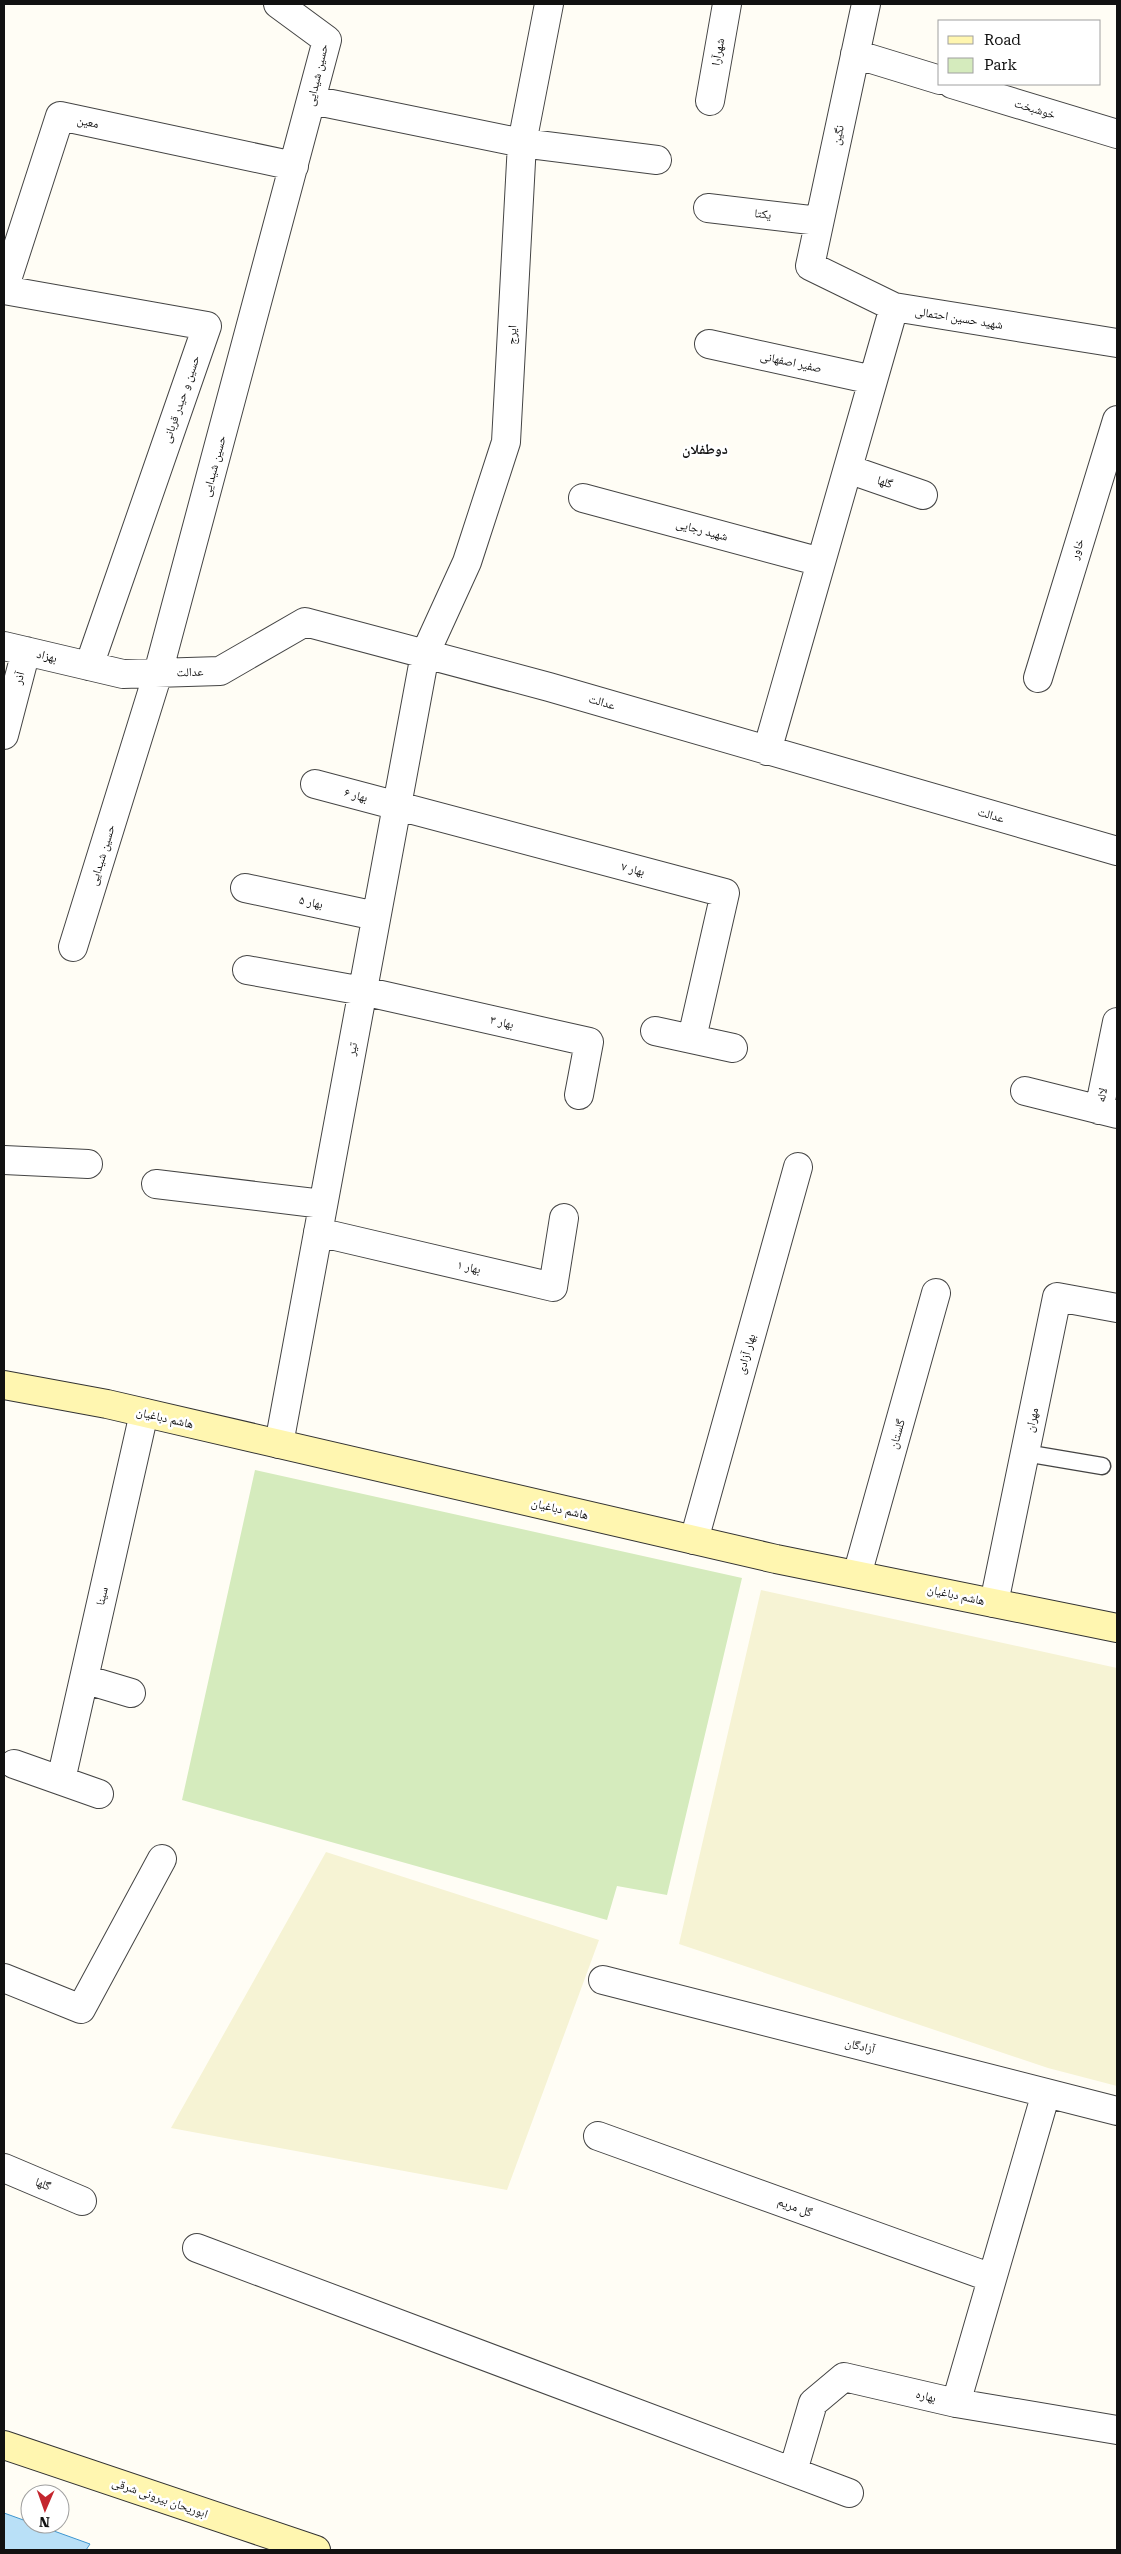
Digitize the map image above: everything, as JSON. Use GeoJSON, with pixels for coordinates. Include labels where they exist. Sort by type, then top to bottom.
{"type":"FeatureCollection","features":[{"type":"Feature","properties":{"kind":"street","name":"حسین شیدایی"},"geometry":{"type":"LineString","coordinates":[[73,947],[158,673],[327,40],[278,4]]}},
{"type":"Feature","properties":{"kind":"street","name":"ایرج"},"geometry":{"type":"LineString","coordinates":[[425,654],[467,562],[506,442],[522,143],[548,4]]}},
{"type":"Feature","properties":{"kind":"street","name":"شهرآرا"},"geometry":{"type":"LineString","coordinates":[[710,101],[727,4]]}},
{"type":"Feature","properties":{"kind":"street","name":"نگین"},"geometry":{"type":"LineString","coordinates":[[810,266],[866,4]]}},
{"type":"Feature","properties":{"kind":"street"},"geometry":{"type":"LineString","coordinates":[[855,54],[938,79]]}},
{"type":"Feature","properties":{"kind":"street","name":"خوشبخت"},"geometry":{"type":"LineString","coordinates":[[955,85],[1117,134]]}},
{"type":"Feature","properties":{"kind":"street"},"geometry":{"type":"LineString","coordinates":[[312,100],[522,143],[657,160]]}},
{"type":"Feature","properties":{"kind":"street","name":"معین"},"geometry":{"type":"LineString","coordinates":[[4,290],[60,116],[294,166]]}},
{"type":"Feature","properties":{"kind":"street","name":"یکتا"},"geometry":{"type":"LineString","coordinates":[[708,208],[819,221]]}},
{"type":"Feature","properties":{"kind":"street","name":"شهید حسین احتمالی"},"geometry":{"type":"LineString","coordinates":[[810,266],[894,307],[1117,343]]}},
{"type":"Feature","properties":{"kind":"street","name":"حسین و حیدر قربانی"},"geometry":{"type":"LineString","coordinates":[[4,290],[206,326],[89,666]]}},
{"type":"Feature","properties":{"kind":"street"},"geometry":{"type":"LineString","coordinates":[[767,750],[894,307]]}},
{"type":"Feature","properties":{"kind":"street","name":"صفیر اصفهانی"},"geometry":{"type":"LineString","coordinates":[[710,344],[873,380]]}},
{"type":"Feature","properties":{"kind":"street","name":"خاور"},"geometry":{"type":"LineString","coordinates":[[1038,678],[1117,420]]}},
{"type":"Feature","properties":{"kind":"street","name":"گلها"},"geometry":{"type":"LineString","coordinates":[[848,469],[922,495]]}},
{"type":"Feature","properties":{"kind":"street","name":"شهید رجایی"},"geometry":{"type":"LineString","coordinates":[[583,498],[821,562]]}},
{"type":"Feature","properties":{"kind":"street","name":"عدالت"},"geometry":{"type":"LineString","coordinates":[[89,666],[122,674],[220,671],[305,622],[549,687],[1117,851]]}},
{"type":"Feature","properties":{"kind":"street","name":"بهزاد"},"geometry":{"type":"LineString","coordinates":[[15,648],[89,666]]}},
{"type":"Feature","properties":{"kind":"street","name":"آذر"},"geometry":{"type":"LineString","coordinates":[[4,735],[15,648]]}},
{"type":"Feature","properties":{"kind":"street","name":"تیر"},"geometry":{"type":"LineString","coordinates":[[279,1444],[425,654]]}},
{"type":"Feature","properties":{"kind":"street","name":"بهار ۶"},"geometry":{"type":"LineString","coordinates":[[315,784],[396,806]]}},
{"type":"Feature","properties":{"kind":"street","name":"بهار ۷"},"geometry":{"type":"LineString","coordinates":[[396,806],[725,893],[692,1038]]}},
{"type":"Feature","properties":{"kind":"street","name":"بهار ۵"},"geometry":{"type":"LineString","coordinates":[[245,888],[376,916]]}},
{"type":"Feature","properties":{"kind":"street"},"geometry":{"type":"LineString","coordinates":[[247,970],[363,991]]}},
{"type":"Feature","properties":{"kind":"street","name":"بهار ۳"},"geometry":{"type":"LineString","coordinates":[[363,991],[589,1042],[578,1095]]}},
{"type":"Feature","properties":{"kind":"street","name":"لاله"},"geometry":{"type":"LineString","coordinates":[[1108,1112],[1117,1022]]}},
{"type":"Feature","properties":{"kind":"street"},"geometry":{"type":"LineString","coordinates":[[655,1031],[733,1048]]}},
{"type":"Feature","properties":{"kind":"street"},"geometry":{"type":"LineString","coordinates":[[1025,1091],[1108,1112]]}},
{"type":"Feature","properties":{"kind":"street"},"geometry":{"type":"LineString","coordinates":[[4,1160],[88,1164]]}},
{"type":"Feature","properties":{"kind":"street","name":"بهار آزادی"},"geometry":{"type":"LineString","coordinates":[[694,1540],[798,1167]]}},
{"type":"Feature","properties":{"kind":"street"},"geometry":{"type":"LineString","coordinates":[[156,1184],[324,1204]]}},
{"type":"Feature","properties":{"kind":"street","name":"بهار ۱"},"geometry":{"type":"LineString","coordinates":[[318,1232],[553,1287],[564,1218]]}},
{"type":"Feature","properties":{"kind":"street","name":"گلستان"},"geometry":{"type":"LineString","coordinates":[[857,1575],[936,1293]]}},
{"type":"Feature","properties":{"kind":"street","name":"مهران"},"geometry":{"type":"LineString","coordinates":[[994,1603],[1057,1297],[1117,1308]]}},
{"type":"Feature","properties":{"kind":"street","name":"هاشم دباغیان"},"geometry":{"type":"LineString","coordinates":[[4,1385],[144,1413],[694,1540],[1117,1628]]}},
{"type":"Feature","properties":{"kind":"street","name":"سینا"},"geometry":{"type":"LineString","coordinates":[[61,1780],[144,1413]]}},
{"type":"Feature","properties":{"kind":"street"},"geometry":{"type":"LineString","coordinates":[[84,1679],[131,1693]]}},
{"type":"Feature","properties":{"kind":"street"},"geometry":{"type":"LineString","coordinates":[[14,1764],[99,1794]]}},
{"type":"Feature","properties":{"kind":"street"},"geometry":{"type":"LineString","coordinates":[[4,1978],[81,2009],[162,1859]]}},
{"type":"Feature","properties":{"kind":"street","name":"آزادگان"},"geometry":{"type":"LineString","coordinates":[[603,1980],[1117,2111]]}},
{"type":"Feature","properties":{"kind":"street"},"geometry":{"type":"LineString","coordinates":[[956,2403],[1046,2093]]}},
{"type":"Feature","properties":{"kind":"street","name":"گل مریم"},"geometry":{"type":"LineString","coordinates":[[598,2136],[992,2278]]}},
{"type":"Feature","properties":{"kind":"street","name":"گلها"},"geometry":{"type":"LineString","coordinates":[[4,2168],[82,2201]]}},
{"type":"Feature","properties":{"kind":"street"},"geometry":{"type":"LineString","coordinates":[[197,2248],[849,2493]]}},
{"type":"Feature","properties":{"kind":"street","name":"بهاره"},"geometry":{"type":"LineString","coordinates":[[793,2471],[813,2403],[844,2377],[956,2403],[1117,2430]]}},
{"type":"Feature","properties":{"kind":"street","name":"ابوریحان بیرونی شرقی"},"geometry":{"type":"LineString","coordinates":[[4,2445],[316,2550]]}},
{"type":"Feature","properties":{"kind":"lane"},"geometry":{"type":"LineString","coordinates":[[1025,1453],[1102,1466]]}},
{"type":"Feature","properties":{"kind":"shaded area"},"geometry":{"type":"Polygon","coordinates":[[[761,1590],[1117,1668],[1117,2086],[1048,2068],[679,1944],[761,1590]]]}},
{"type":"Feature","properties":{"kind":"shaded area"},"geometry":{"type":"Polygon","coordinates":[[[326,1852],[599,1940],[507,2190],[171,2128],[326,1852]]]}},
{"type":"Feature","properties":{"kind":"green space"},"geometry":{"type":"Polygon","coordinates":[[[255,1470],[742,1578],[667,1895],[617,1886],[607,1920],[182,1800],[255,1470]]]}},
{"type":"Feature","properties":{"kind":"water"},"geometry":{"type":"Polygon","coordinates":[[[4,2513],[20,2519],[20,2534],[62,2534],[90,2544],[86,2550],[4,2550],[4,2513]]]}},
{"type":"Feature","properties":{"kind":"district","name":"دوطفلان"},"geometry":{"type":"Point","coordinates":[705,449]}}]}
